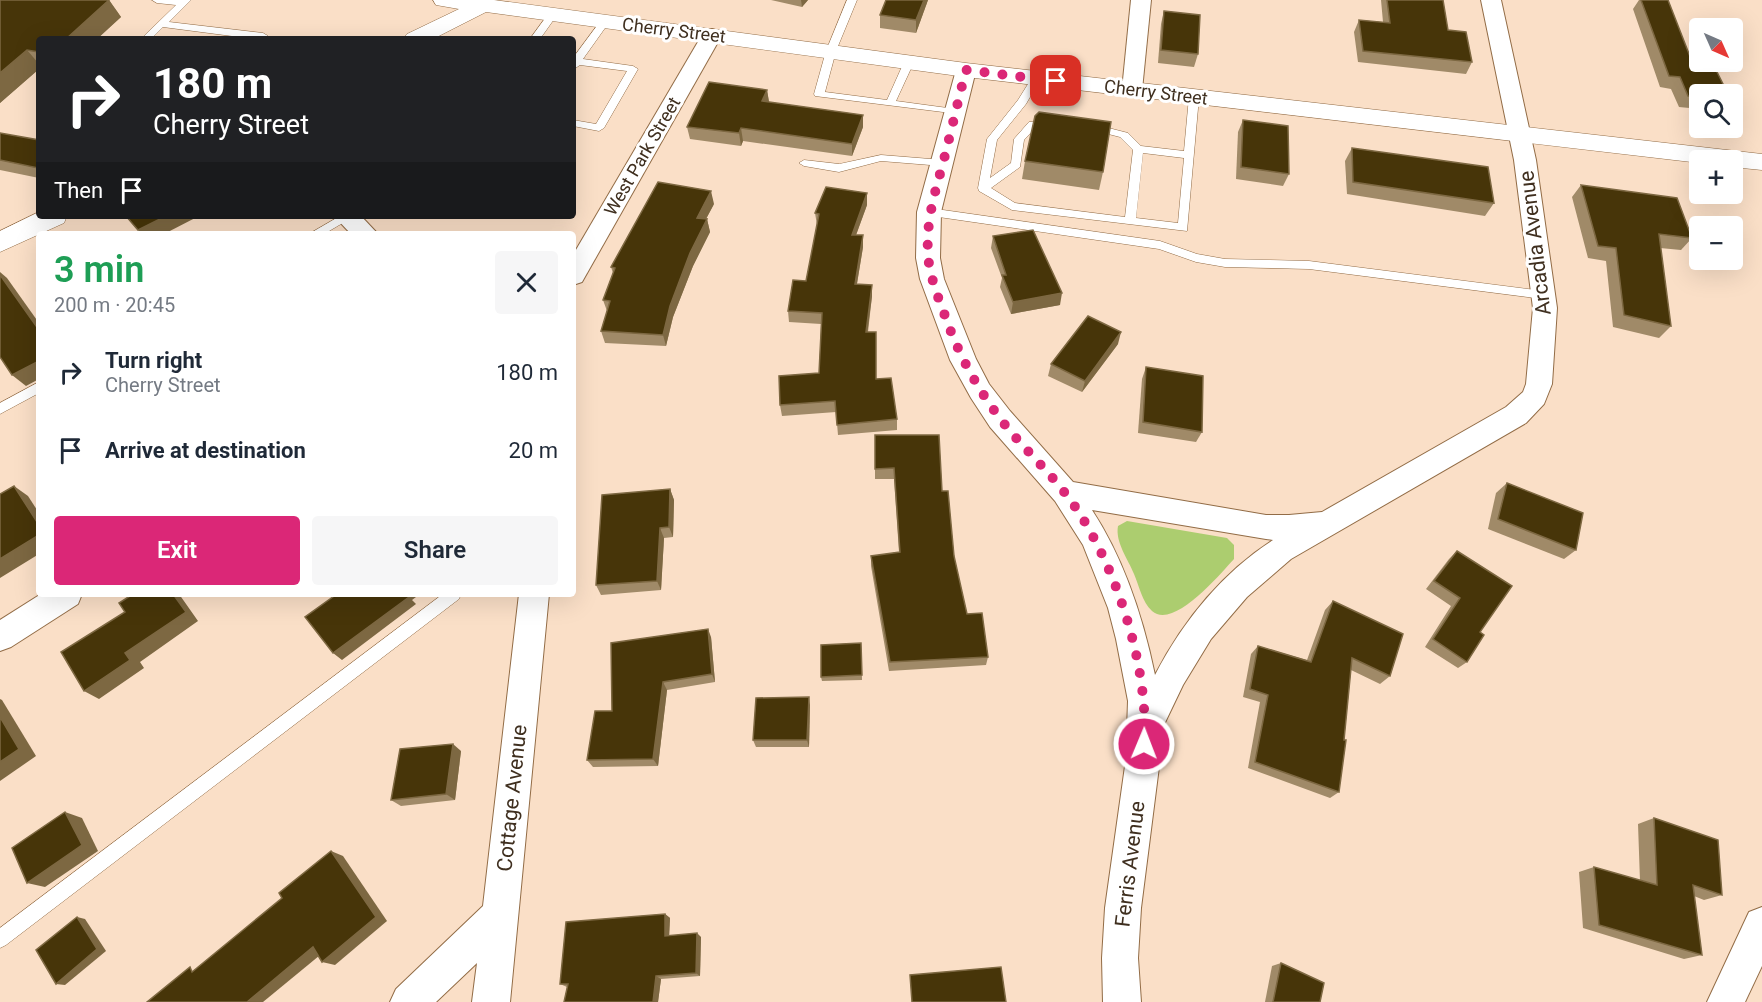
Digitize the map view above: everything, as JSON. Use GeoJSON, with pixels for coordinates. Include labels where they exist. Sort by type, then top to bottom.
{"type":"FeatureCollection","features":[{"type":"Feature","properties":{"kind":"main road","name":"Cherry Street"},"geometry":{"type":"LineString","coordinates":[[444,0],[488,3],[552,15],[966,70],[1762,162]]}},
{"type":"Feature","properties":{"kind":"main road"},"geometry":{"type":"LineString","coordinates":[[421,36],[488,3]]}},
{"type":"Feature","properties":{"kind":"main road"},"geometry":{"type":"LineString","coordinates":[[0,242],[48,219]]}},
{"type":"Feature","properties":{"kind":"street"},"geometry":{"type":"LineString","coordinates":[[1132,90],[1141,0]]}},
{"type":"Feature","properties":{"kind":"street","name":"Arcadia Avenue"},"geometry":{"type":"LineString","coordinates":[[1146,729],[1187,646],[1225,599],[1264,562],[1507,421],[1535,397],[1542,356],[1543,295],[1521,135],[1491,0]]}},
{"type":"Feature","properties":{"kind":"street","name":"West Park Street"},"geometry":{"type":"LineString","coordinates":[[576,271],[712,35]]}},
{"type":"Feature","properties":{"kind":"street","name":"Ferris Avenue"},"geometry":{"type":"LineString","coordinates":[[966,70],[929,212],[928,258],[932,279],[963,360],[980,391],[1000,419],[1065,493],[1095,539],[1123,609],[1132,639],[1144,701],[1146,729],[1123,908],[1120,958],[1122,1002]]}},
{"type":"Feature","properties":{"kind":"street"},"geometry":{"type":"LineString","coordinates":[[349,219],[363,231]]}},
{"type":"Feature","properties":{"kind":"street","name":"Arcadia Avenue"},"geometry":{"type":"LineString","coordinates":[[1065,493],[1266,527],[1309,526],[1335,519]]}},
{"type":"Feature","properties":{"kind":"street"},"geometry":{"type":"LineString","coordinates":[[0,637],[62,597]]}},
{"type":"Feature","properties":{"kind":"street","name":"Cottage Avenue"},"geometry":{"type":"LineString","coordinates":[[491,1002],[534,597]]}},
{"type":"Feature","properties":{"kind":"street"},"geometry":{"type":"LineString","coordinates":[[408,1002],[499,916]]}},
{"type":"Feature","properties":{"kind":"street"},"geometry":{"type":"LineString","coordinates":[[1726,1002],[1762,925]]}},
{"type":"Feature","properties":{"kind":"lane"},"geometry":{"type":"LineString","coordinates":[[157,0],[184,2]]}},
{"type":"Feature","properties":{"kind":"lane"},"geometry":{"type":"LineString","coordinates":[[852,0],[831,51],[819,94],[955,112]]}},
{"type":"Feature","properties":{"kind":"lane"},"geometry":{"type":"LineString","coordinates":[[149,36],[184,2]]}},
{"type":"Feature","properties":{"kind":"lane"},"geometry":{"type":"LineString","coordinates":[[537,36],[552,15]]}},
{"type":"Feature","properties":{"kind":"lane"},"geometry":{"type":"LineString","coordinates":[[576,60],[605,21]]}},
{"type":"Feature","properties":{"kind":"lane"},"geometry":{"type":"LineString","coordinates":[[160,24],[262,36]]}},
{"type":"Feature","properties":{"kind":"lane"},"geometry":{"type":"LineString","coordinates":[[890,103],[909,62]]}},
{"type":"Feature","properties":{"kind":"lane"},"geometry":{"type":"LineString","coordinates":[[576,63],[633,69],[598,128],[576,124]]}},
{"type":"Feature","properties":{"kind":"lane"},"geometry":{"type":"LineString","coordinates":[[983,188],[992,139],[1022,102],[1036,78]]}},
{"type":"Feature","properties":{"kind":"lane"},"geometry":{"type":"LineString","coordinates":[[983,188],[1012,206],[1183,228],[1194,97]]}},
{"type":"Feature","properties":{"kind":"lane"},"geometry":{"type":"LineString","coordinates":[[983,188],[1016,165],[1019,139],[1033,124],[1062,122]]}},
{"type":"Feature","properties":{"kind":"lane"},"geometry":{"type":"LineString","coordinates":[[1081,125],[1124,135],[1138,149],[1188,155]]}},
{"type":"Feature","properties":{"kind":"lane"},"geometry":{"type":"LineString","coordinates":[[1130,221],[1138,149]]}},
{"type":"Feature","properties":{"kind":"lane"},"geometry":{"type":"LineString","coordinates":[[804,163],[839,168],[881,159],[943,162]]}},
{"type":"Feature","properties":{"kind":"lane"},"geometry":{"type":"LineString","coordinates":[[929,212],[1160,244],[1196,258],[1225,263],[1309,265],[1543,295]]}},
{"type":"Feature","properties":{"kind":"lane"},"geometry":{"type":"LineString","coordinates":[[320,231],[341,219]]}},
{"type":"Feature","properties":{"kind":"lane"},"geometry":{"type":"LineString","coordinates":[[0,409],[36,389]]}},
{"type":"Feature","properties":{"kind":"lane"},"geometry":{"type":"LineString","coordinates":[[0,939],[450,597]]}},
{"type":"Feature","properties":{"kind":"green space"},"geometry":{"type":"Polygon","coordinates":[[[1127,521],[1227,538],[1234,545],[1234,559],[1196,598],[1172,613],[1161,615],[1152,611],[1146,603],[1120,544],[1118,526],[1127,521]]]}},
{"type":"Feature","properties":{"kind":"building"},"geometry":{"type":"Polygon","coordinates":[[[0,0],[109,0],[69,36],[36,36],[36,52],[27,50],[0,73],[0,0]]]}},
{"type":"Feature","properties":{"kind":"building"},"geometry":{"type":"Polygon","coordinates":[[[886,0],[924,0],[916,20],[880,15],[886,0]]]}},
{"type":"Feature","properties":{"kind":"building"},"geometry":{"type":"Polygon","coordinates":[[[1387,0],[1443,0],[1448,30],[1466,32],[1472,62],[1363,51],[1359,20],[1390,23],[1387,0]]]}},
{"type":"Feature","properties":{"kind":"building"},"geometry":{"type":"Polygon","coordinates":[[[1641,0],[1668,0],[1689,54],[1689,72],[1717,72],[1723,84],[1689,84],[1688,96],[1680,77],[1669,76],[1641,0]]]}},
{"type":"Feature","properties":{"kind":"building"},"geometry":{"type":"Polygon","coordinates":[[[1164,11],[1200,15],[1198,54],[1161,50],[1164,11]]]}},
{"type":"Feature","properties":{"kind":"building"},"geometry":{"type":"Polygon","coordinates":[[[709,82],[767,90],[762,101],[863,115],[852,144],[741,128],[739,133],[687,127],[709,82]]]}},
{"type":"Feature","properties":{"kind":"building"},"geometry":{"type":"Polygon","coordinates":[[[1039,112],[1111,122],[1103,172],[1025,161],[1035,116],[1039,112]]]}},
{"type":"Feature","properties":{"kind":"building"},"geometry":{"type":"Polygon","coordinates":[[[1243,120],[1288,126],[1289,174],[1241,167],[1243,120]]]}},
{"type":"Feature","properties":{"kind":"building"},"geometry":{"type":"Polygon","coordinates":[[[0,133],[36,139],[36,168],[0,160],[0,133]]]}},
{"type":"Feature","properties":{"kind":"building"},"geometry":{"type":"Polygon","coordinates":[[[1352,148],[1488,167],[1494,203],[1353,182],[1352,148]]]}},
{"type":"Feature","properties":{"kind":"building"},"geometry":{"type":"Polygon","coordinates":[[[658,182],[711,191],[697,218],[707,219],[690,253],[670,306],[663,335],[601,331],[610,301],[603,300],[615,268],[611,267],[658,182]]]}},
{"type":"Feature","properties":{"kind":"building"},"geometry":{"type":"Polygon","coordinates":[[[1581,185],[1677,198],[1689,230],[1689,238],[1659,234],[1671,326],[1624,315],[1616,248],[1598,246],[1581,185]]]}},
{"type":"Feature","properties":{"kind":"building"},"geometry":{"type":"Polygon","coordinates":[[[826,187],[867,193],[852,235],[863,235],[855,284],[872,285],[866,332],[876,332],[876,379],[891,378],[897,419],[837,425],[835,401],[780,405],[779,376],[819,373],[822,313],[788,311],[793,280],[806,281],[819,214],[815,213],[826,187]]]}},
{"type":"Feature","properties":{"kind":"building"},"geometry":{"type":"Polygon","coordinates":[[[129,219],[160,219],[138,230],[129,219]]]}},
{"type":"Feature","properties":{"kind":"building"},"geometry":{"type":"Polygon","coordinates":[[[1033,230],[1062,293],[1013,302],[1002,275],[1006,275],[993,236],[1033,230]]]}},
{"type":"Feature","properties":{"kind":"building"},"geometry":{"type":"Polygon","coordinates":[[[0,275],[36,326],[36,363],[12,375],[0,357],[0,275]]]}},
{"type":"Feature","properties":{"kind":"building"},"geometry":{"type":"Polygon","coordinates":[[[1088,316],[1121,332],[1085,381],[1051,364],[1088,316]]]}},
{"type":"Feature","properties":{"kind":"building"},"geometry":{"type":"Polygon","coordinates":[[[1146,367],[1203,376],[1202,432],[1143,422],[1146,367]]]}},
{"type":"Feature","properties":{"kind":"building"},"geometry":{"type":"Polygon","coordinates":[[[875,435],[939,435],[942,491],[948,491],[954,556],[967,614],[982,613],[988,657],[890,662],[871,556],[900,552],[894,468],[875,469],[875,435]]]}},
{"type":"Feature","properties":{"kind":"building"},"geometry":{"type":"Polygon","coordinates":[[[1507,483],[1583,513],[1576,550],[1498,519],[1507,483]]]}},
{"type":"Feature","properties":{"kind":"building"},"geometry":{"type":"Polygon","coordinates":[[[14,486],[36,520],[36,537],[0,559],[0,494],[14,486]]]}},
{"type":"Feature","properties":{"kind":"building"},"geometry":{"type":"Polygon","coordinates":[[[670,489],[669,527],[660,528],[657,581],[596,585],[602,495],[670,489]]]}},
{"type":"Feature","properties":{"kind":"building"},"geometry":{"type":"Polygon","coordinates":[[[1457,551],[1512,586],[1480,632],[1484,635],[1467,662],[1433,639],[1460,598],[1434,581],[1457,551]]]}},
{"type":"Feature","properties":{"kind":"building"},"geometry":{"type":"Polygon","coordinates":[[[128,597],[175,597],[186,612],[125,653],[130,660],[84,691],[61,652],[125,612],[119,603],[128,597]]]}},
{"type":"Feature","properties":{"kind":"building"},"geometry":{"type":"Polygon","coordinates":[[[333,597],[409,597],[333,653],[305,617],[333,597]]]}},
{"type":"Feature","properties":{"kind":"building"},"geometry":{"type":"Polygon","coordinates":[[[1333,601],[1403,634],[1390,676],[1352,658],[1344,740],[1346,740],[1339,792],[1255,762],[1268,695],[1250,689],[1258,646],[1311,662],[1333,601]]]}},
{"type":"Feature","properties":{"kind":"building"},"geometry":{"type":"Polygon","coordinates":[[[708,629],[712,674],[663,682],[653,759],[587,760],[595,711],[612,711],[611,643],[708,629]]]}},
{"type":"Feature","properties":{"kind":"building"},"geometry":{"type":"Polygon","coordinates":[[[861,643],[862,675],[821,677],[821,645],[861,643]]]}},
{"type":"Feature","properties":{"kind":"building"},"geometry":{"type":"Polygon","coordinates":[[[809,697],[807,740],[753,740],[756,698],[809,697]]]}},
{"type":"Feature","properties":{"kind":"building"},"geometry":{"type":"Polygon","coordinates":[[[0,717],[19,749],[0,762],[0,717]]]}},
{"type":"Feature","properties":{"kind":"building"},"geometry":{"type":"Polygon","coordinates":[[[453,744],[446,794],[391,800],[400,749],[453,744]]]}},
{"type":"Feature","properties":{"kind":"building"},"geometry":{"type":"Polygon","coordinates":[[[65,812],[82,845],[27,883],[12,848],[65,812]]]}},
{"type":"Feature","properties":{"kind":"building"},"geometry":{"type":"Polygon","coordinates":[[[1654,818],[1718,840],[1722,895],[1693,885],[1702,955],[1599,925],[1594,867],[1657,885],[1654,818]]]}},
{"type":"Feature","properties":{"kind":"building"},"geometry":{"type":"Polygon","coordinates":[[[331,851],[376,917],[322,962],[313,947],[247,1002],[147,1002],[190,967],[192,972],[282,898],[279,893],[331,851]]]}},
{"type":"Feature","properties":{"kind":"building"},"geometry":{"type":"Polygon","coordinates":[[[665,914],[665,936],[697,933],[696,973],[656,976],[653,1002],[564,1002],[568,984],[560,984],[566,922],[665,914]]]}},
{"type":"Feature","properties":{"kind":"building"},"geometry":{"type":"Polygon","coordinates":[[[77,917],[97,949],[56,984],[36,950],[77,917]]]}},
{"type":"Feature","properties":{"kind":"building"},"geometry":{"type":"Polygon","coordinates":[[[1281,963],[1324,983],[1320,1002],[1273,1002],[1281,963]]]}},
{"type":"Feature","properties":{"kind":"building"},"geometry":{"type":"Polygon","coordinates":[[[1001,967],[1006,1002],[912,1002],[910,975],[1001,967]]]}},
{"type":"Feature","properties":{"kind":"route"},"geometry":{"type":"LineString","coordinates":[[1056,81],[966,70],[929,212],[928,258],[932,279],[950,330],[980,391],[1000,419],[1065,493],[1095,539],[1113,580],[1132,639],[1144,701],[1146,729],[1144,744]]}}]}
